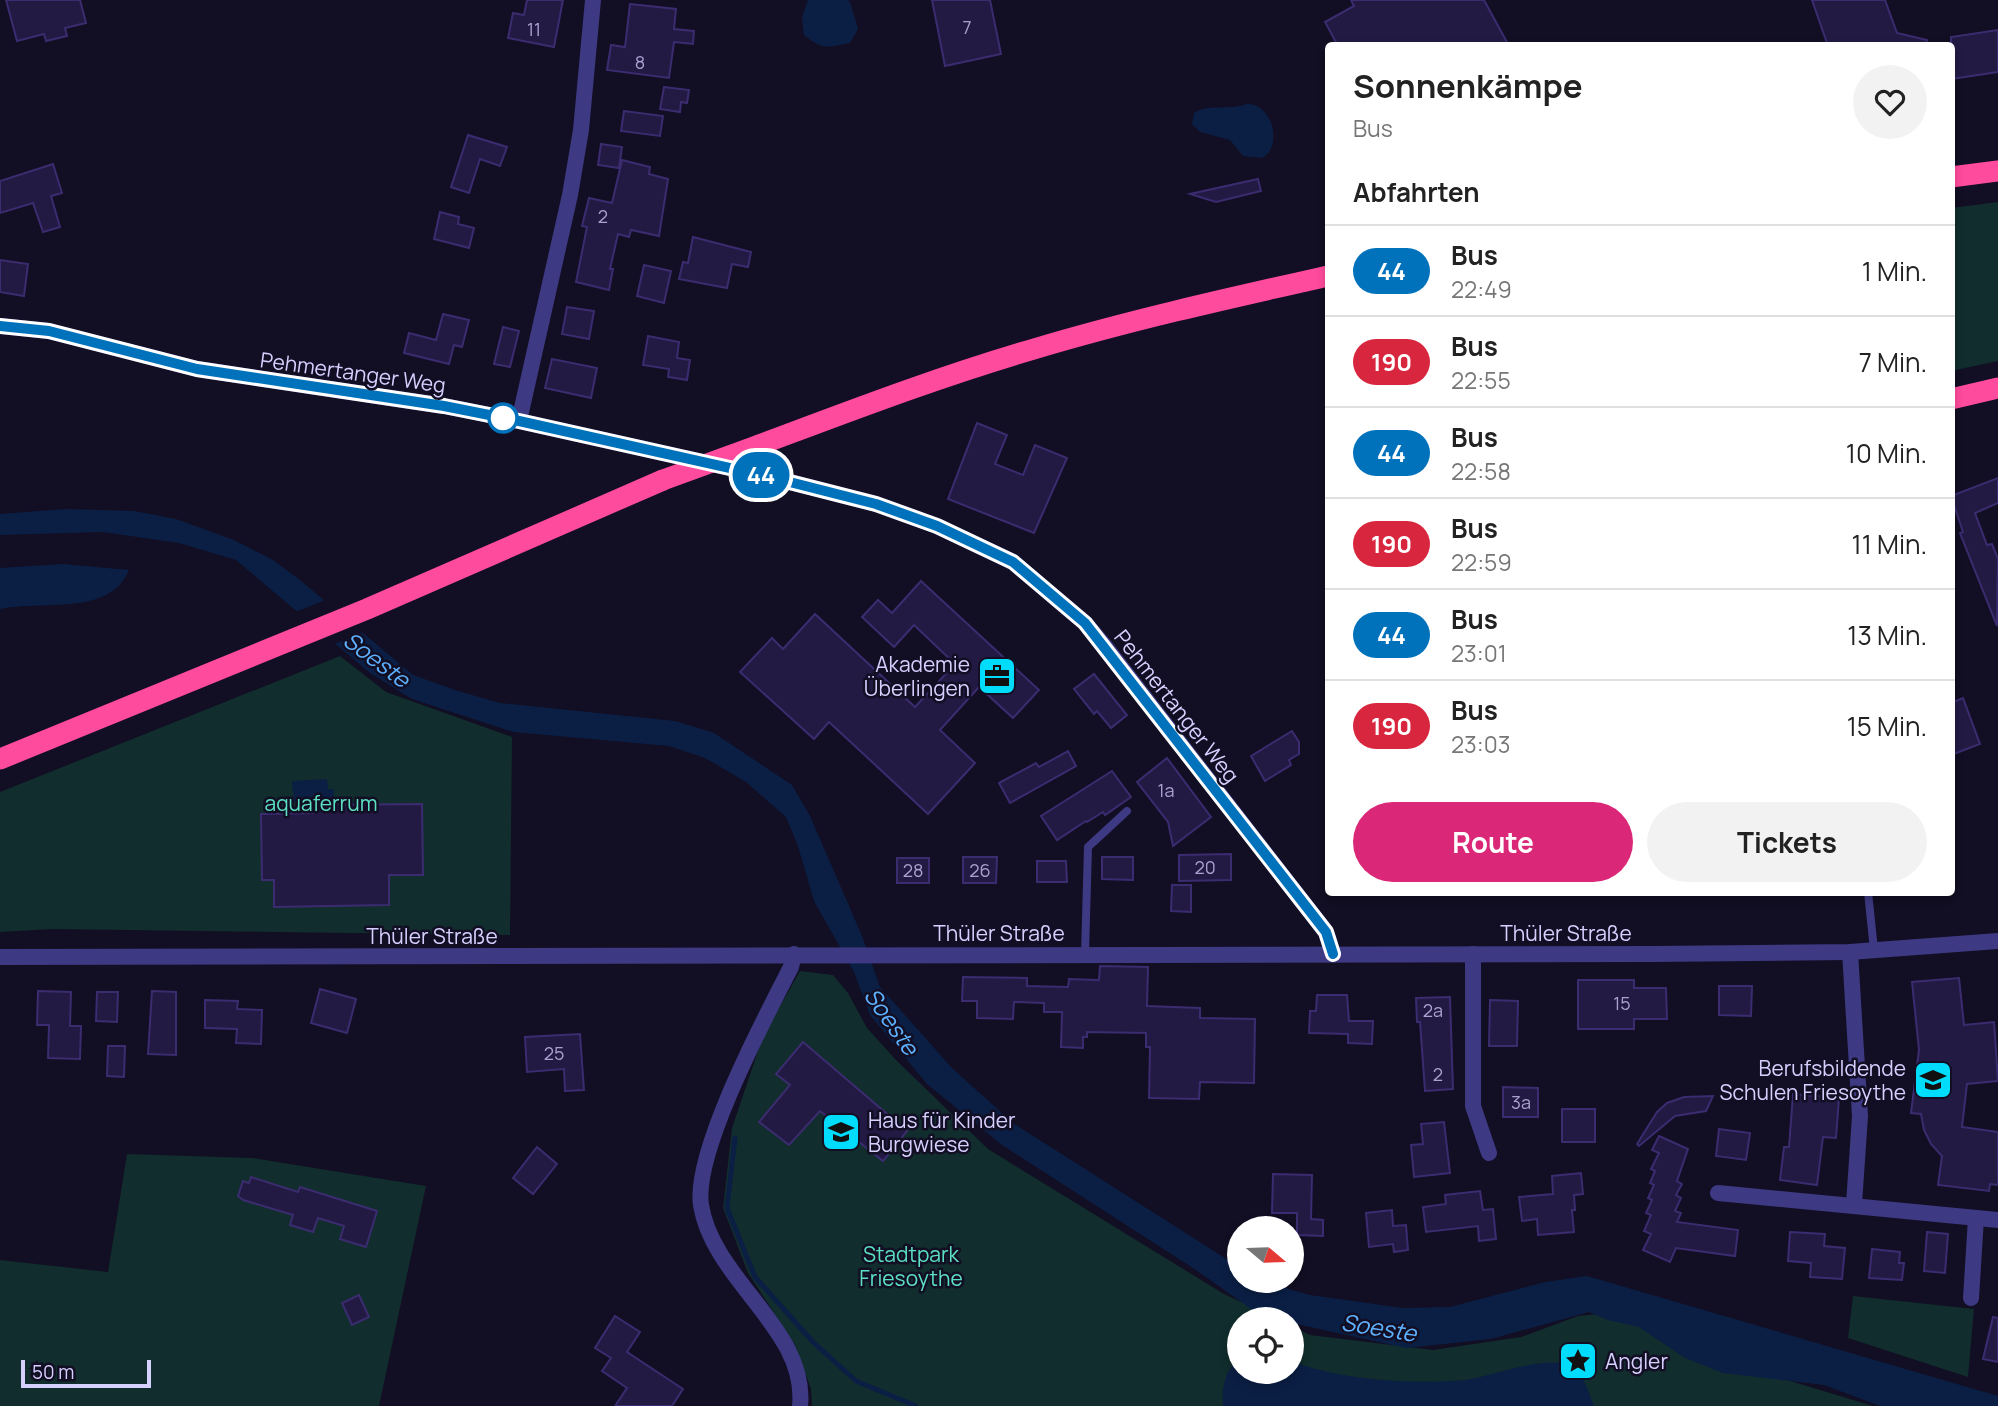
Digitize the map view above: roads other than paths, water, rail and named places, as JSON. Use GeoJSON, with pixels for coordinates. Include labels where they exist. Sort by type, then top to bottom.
{"type":"FeatureCollection","features":[{"type":"Feature","properties":{"kind":"highway"},"geometry":{"type":"LineString","coordinates":[[1955,176],[1998,171]]}},
{"type":"Feature","properties":{"kind":"highway"},"geometry":{"type":"LineString","coordinates":[[0,759],[367,609],[663,480],[906,390],[1034,349],[1202,304],[1325,277]]}},
{"type":"Feature","properties":{"kind":"highway"},"geometry":{"type":"LineString","coordinates":[[1955,398],[1998,388]]}},
{"type":"Feature","properties":{"kind":"street"},"geometry":{"type":"LineString","coordinates":[[519,421],[570,195],[581,130],[593,0]]}},
{"type":"Feature","properties":{"kind":"street","name":"Pehmertanger Weg"},"geometry":{"type":"LineString","coordinates":[[0,326],[49,331],[197,369],[444,406],[519,421],[761,475],[876,504],[937,526],[1013,562],[1085,623],[1326,932],[1333,954]]}},
{"type":"Feature","properties":{"kind":"street","name":"Thüler Straße"},"geometry":{"type":"LineString","coordinates":[[0,957],[1850,952],[1998,941]]}},
{"type":"Feature","properties":{"kind":"street"},"geometry":{"type":"LineString","coordinates":[[1850,952],[1860,1116],[1854,1204]]}},
{"type":"Feature","properties":{"kind":"street"},"geometry":{"type":"LineString","coordinates":[[794,954],[791,967],[755,1036],[724,1109],[703,1177],[701,1204],[717,1250],[791,1351],[801,1395],[800,1406]]}},
{"type":"Feature","properties":{"kind":"street"},"geometry":{"type":"LineString","coordinates":[[1473,954],[1473,1106],[1489,1153]]}},
{"type":"Feature","properties":{"kind":"street"},"geometry":{"type":"LineString","coordinates":[[1718,1192],[1998,1220]]}},
{"type":"Feature","properties":{"kind":"street"},"geometry":{"type":"LineString","coordinates":[[1971,1298],[1976,1218]]}},
{"type":"Feature","properties":{"kind":"lane"},"geometry":{"type":"LineString","coordinates":[[1085,954],[1088,847],[1127,811]]}},
{"type":"Feature","properties":{"kind":"lane"},"geometry":{"type":"LineString","coordinates":[[1868,896],[1874,950]]}},
{"type":"Feature","properties":{"kind":"water"},"geometry":{"type":"Polygon","coordinates":[[[808,0],[850,2],[858,29],[850,43],[821,46],[804,35],[802,17],[808,0]]]}},
{"type":"Feature","properties":{"kind":"water"},"geometry":{"type":"Polygon","coordinates":[[[1246,104],[1263,110],[1272,126],[1272,144],[1269,152],[1262,158],[1243,156],[1230,140],[1200,132],[1192,124],[1194,113],[1200,110],[1246,104]]]}},
{"type":"Feature","properties":{"kind":"water","name":"Soeste"},"geometry":{"type":"Polygon","coordinates":[[[66,509],[134,511],[176,519],[234,540],[273,560],[413,675],[500,703],[675,721],[714,733],[792,785],[810,816],[862,936],[880,987],[952,1068],[1013,1123],[1227,1259],[1227,1292],[1002,1145],[927,1084],[870,1015],[854,972],[814,901],[798,846],[786,817],[746,782],[705,758],[669,746],[513,732],[412,699],[370,673],[236,560],[179,543],[103,532],[0,535],[0,514],[66,509]]]}},
{"type":"Feature","properties":{"kind":"water"},"geometry":{"type":"Polygon","coordinates":[[[63,564],[129,570],[120,585],[107,595],[91,601],[0,609],[0,568],[63,564]]]}},
{"type":"Feature","properties":{"kind":"water"},"geometry":{"type":"Polygon","coordinates":[[[327,779],[328,789],[334,789],[334,805],[327,805],[327,800],[294,802],[292,781],[327,779]]]}},
{"type":"Feature","properties":{"kind":"water","name":"Soeste"},"geometry":{"type":"Polygon","coordinates":[[[1587,1276],[1998,1396],[1998,1406],[1880,1406],[1824,1385],[1723,1373],[1685,1358],[1639,1327],[1608,1320],[1589,1312],[1491,1339],[1406,1348],[1304,1326],[1304,1307],[1248,1307],[1229,1293],[1303,1293],[1403,1308],[1450,1307],[1545,1282],[1587,1276]]]}},
{"type":"Feature","properties":{"kind":"water"},"geometry":{"type":"Polygon","coordinates":[[[1559,1363],[1570,1366],[1579,1373],[1594,1406],[1223,1406],[1227,1376],[1227,1384],[1304,1384],[1304,1365],[1331,1373],[1377,1380],[1465,1380],[1532,1364],[1559,1363]]]}},
{"type":"Feature","properties":{"kind":"waterway"},"geometry":{"type":"LineString","coordinates":[[735,1138],[727,1208],[755,1277],[813,1342],[856,1381],[916,1406]]}},
{"type":"Feature","properties":{"kind":"place","name":"Akademie Überlingen"},"geometry":{"type":"Point","coordinates":[997,676]}},
{"type":"Feature","properties":{"kind":"place","name":"Berufsbildende Schulen Friesoythe"},"geometry":{"type":"Point","coordinates":[1933,1080]}},
{"type":"Feature","properties":{"kind":"place","name":"Haus für Kinder Burgwiese"},"geometry":{"type":"Point","coordinates":[841,1132]}},
{"type":"Feature","properties":{"kind":"place","name":"Angler"},"geometry":{"type":"Point","coordinates":[1578,1361]}},
{"type":"Feature","properties":{"kind":"park label","name":"aquaferrum"},"geometry":{"type":"Point","coordinates":[321,803]}},
{"type":"Feature","properties":{"kind":"park label","name":"Stadtpark Friesoythe"},"geometry":{"type":"Point","coordinates":[911,1266]}}]}
